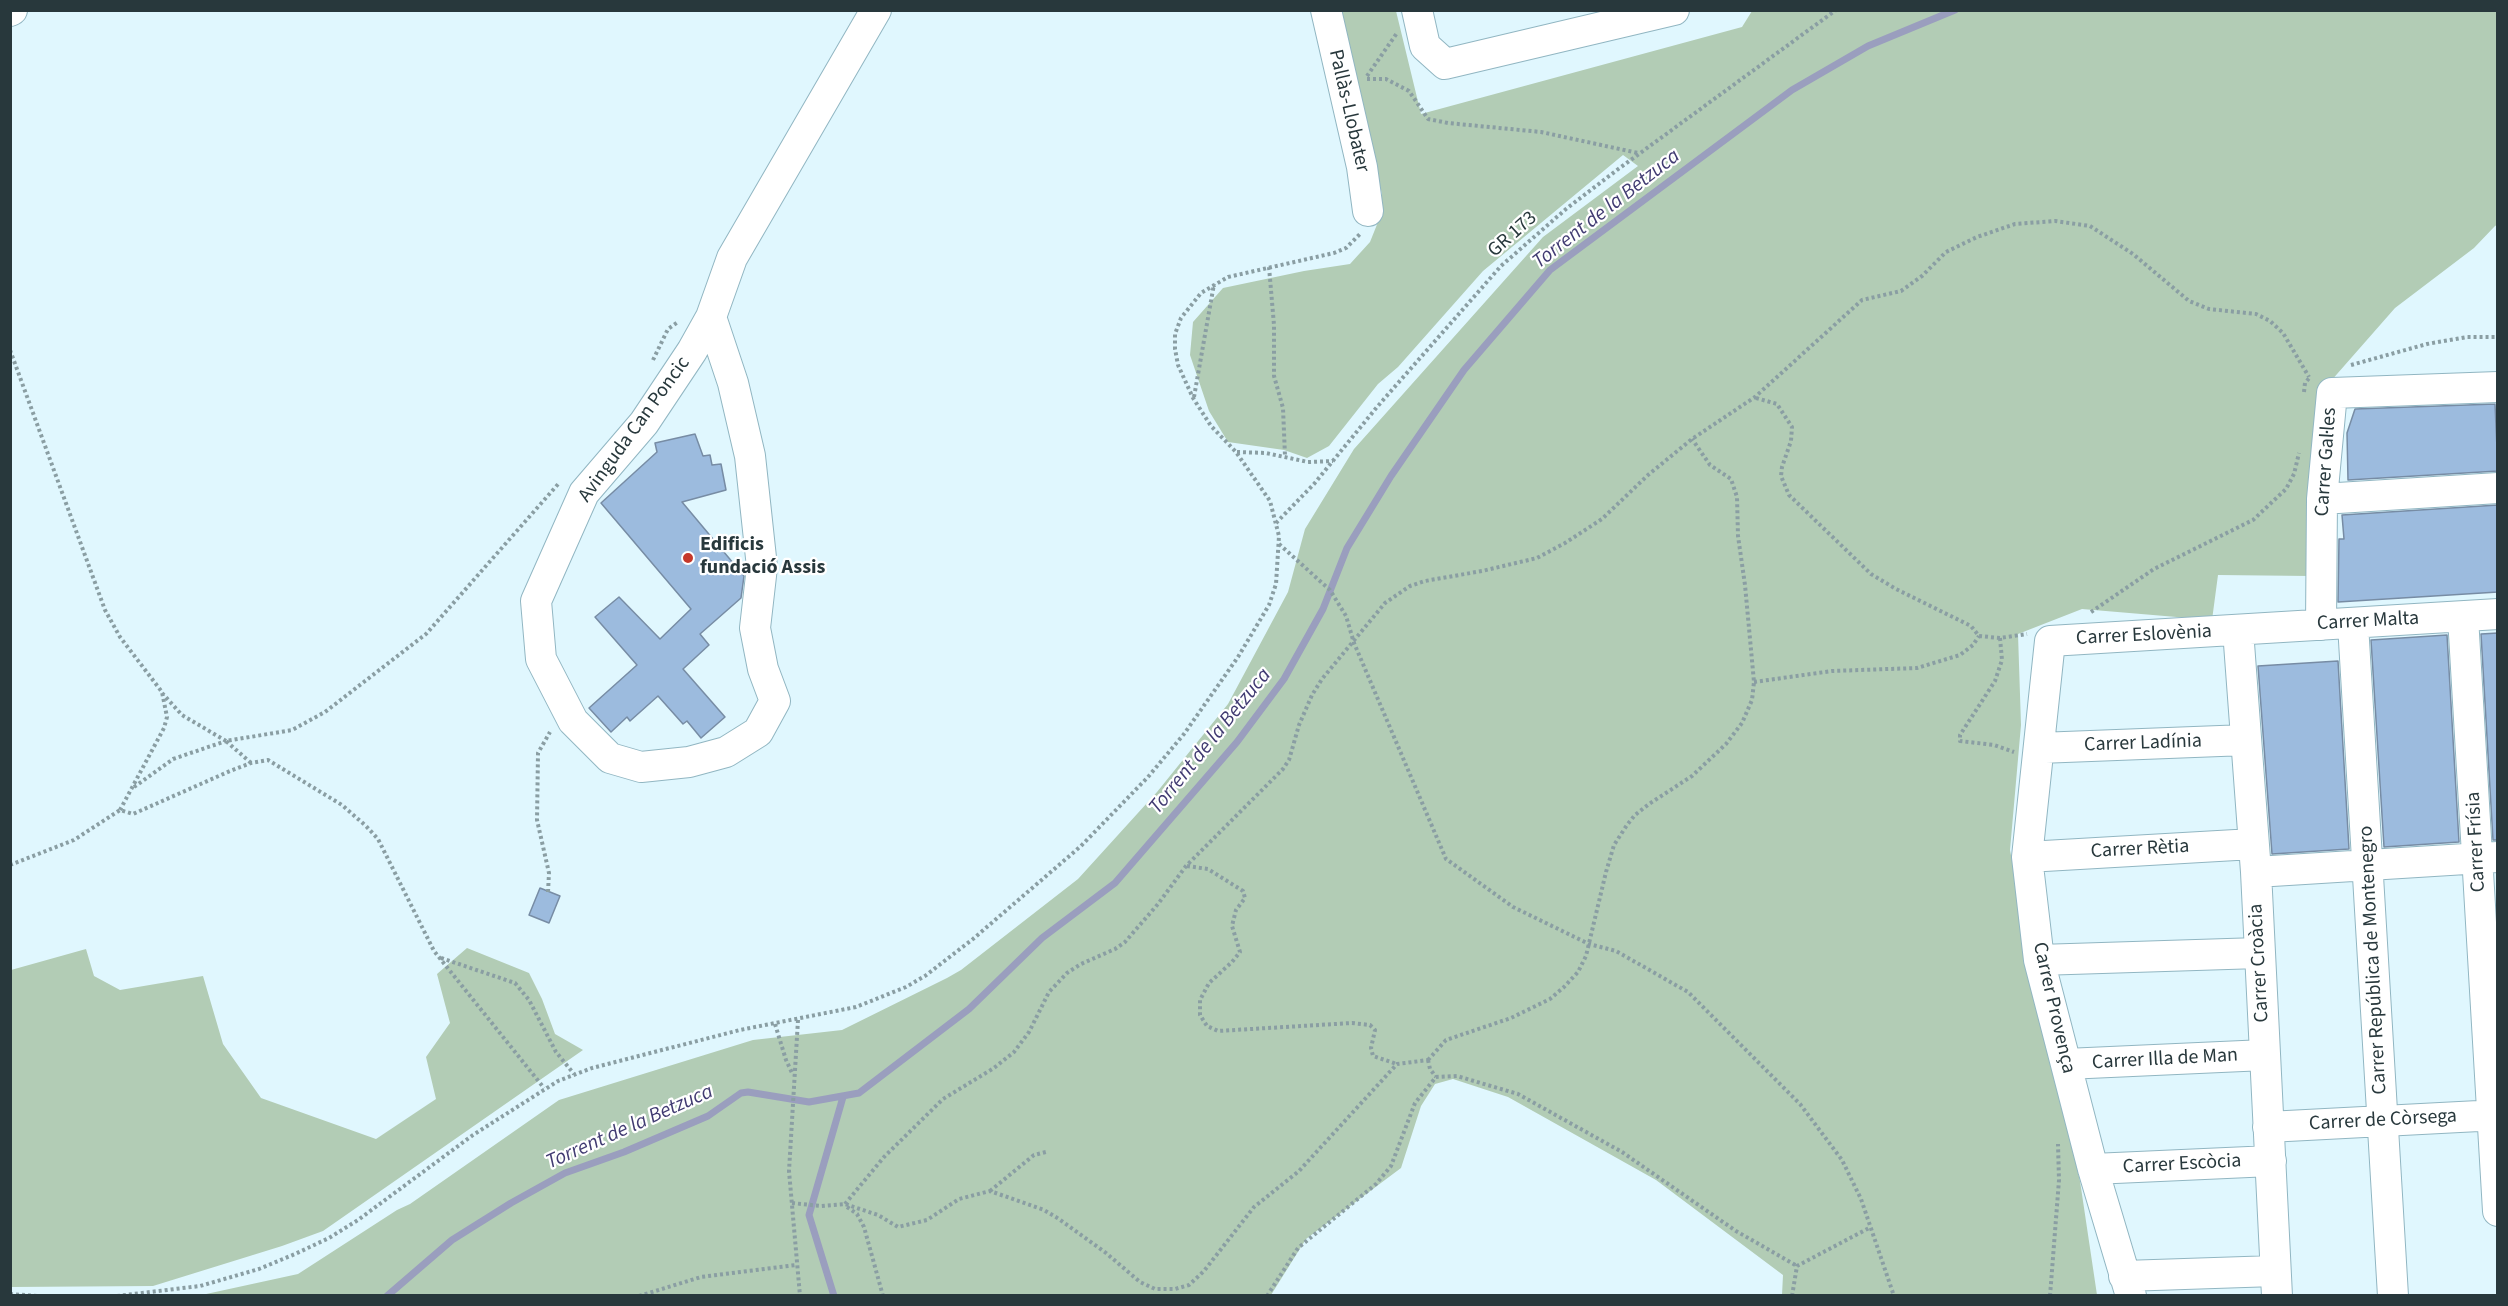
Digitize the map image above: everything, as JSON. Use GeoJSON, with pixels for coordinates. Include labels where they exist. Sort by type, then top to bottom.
{"type":"FeatureCollection","features":[{"type":"Feature","properties":{"kind":"street","name":"Avinguda Can Poncic"},"geometry":{"type":"LineString","coordinates":[[698,316],[733,383],[750,456],[762,567],[755,628],[763,669],[775,701],[758,732],[726,752],[689,762],[641,767],[610,758],[573,722],[541,659],[536,601],[584,493],[644,423],[692,351],[698,316],[876,10]]}},
{"type":"Feature","properties":{"kind":"street","name":"Pallàs-Llobater"},"geometry":{"type":"LineString","coordinates":[[1326,10],[1355,86],[1368,211]]}},
{"type":"Feature","properties":{"kind":"street"},"geometry":{"type":"LineString","coordinates":[[1408,20],[1425,46],[1445,64],[1674,10]]}},
{"type":"Feature","properties":{"kind":"street","name":"Carrer Gal·les"},"geometry":{"type":"LineString","coordinates":[[2321,625],[2322,499],[2331,393],[2498,387]]}},
{"type":"Feature","properties":{"kind":"street"},"geometry":{"type":"LineString","coordinates":[[2322,499],[2498,488]]}},
{"type":"Feature","properties":{"kind":"street","name":"Carrer Malta"},"geometry":{"type":"LineString","coordinates":[[2238,630],[2498,614]]}},
{"type":"Feature","properties":{"kind":"street","name":"Carrer Frísia"},"geometry":{"type":"LineString","coordinates":[[2463,617],[2488,858],[2498,1211]]}},
{"type":"Feature","properties":{"kind":"street","name":"Carrer República de Montenegro"},"geometry":{"type":"LineString","coordinates":[[2353,624],[2393,1296]]}},
{"type":"Feature","properties":{"kind":"street","name":"Carrer Eslovènia"},"geometry":{"type":"LineString","coordinates":[[2040,637],[2238,630]]}},
{"type":"Feature","properties":{"kind":"street","name":"Carrer Croàcia"},"geometry":{"type":"LineString","coordinates":[[2238,630],[2254,858],[2276,1283]]}},
{"type":"Feature","properties":{"kind":"street","name":"Carrer Provença"},"geometry":{"type":"LineString","coordinates":[[2040,637],[2039,748],[2026,857],[2038,960],[2093,1169],[2128,1286]]}},
{"type":"Feature","properties":{"kind":"street","name":"Carrer Ladínia"},"geometry":{"type":"LineString","coordinates":[[2039,748],[2246,740]]}},
{"type":"Feature","properties":{"kind":"street","name":"Carrer Rètia"},"geometry":{"type":"LineString","coordinates":[[2026,857],[2254,858],[2369,866],[2488,858]]}},
{"type":"Feature","properties":{"kind":"street"},"geometry":{"type":"LineString","coordinates":[[2038,960],[2259,953]]}},
{"type":"Feature","properties":{"kind":"street","name":"Carrer Illa de Man"},"geometry":{"type":"LineString","coordinates":[[2066,1064],[2265,1055]]}},
{"type":"Feature","properties":{"kind":"street","name":"Carrer de Còrsega"},"geometry":{"type":"LineString","coordinates":[[2268,1127],[2495,1115]]}},
{"type":"Feature","properties":{"kind":"street","name":"Carrer Escòcia"},"geometry":{"type":"LineString","coordinates":[[2093,1169],[2271,1161]]}},
{"type":"Feature","properties":{"kind":"street"},"geometry":{"type":"LineString","coordinates":[[2128,1286],[2276,1283]]}},
{"type":"Feature","properties":{"kind":"path","name":"GR 173"},"geometry":{"type":"LineString","coordinates":[[1276,524],[1334,461],[1405,374],[1501,266],[1566,209],[1639,153],[1836,10]]}},
{"type":"Feature","properties":{"kind":"path"},"geometry":{"type":"LineString","coordinates":[[1355,86],[1408,20]]}},
{"type":"Feature","properties":{"kind":"path"},"geometry":{"type":"LineString","coordinates":[[1355,86],[1363,68]]}},
{"type":"Feature","properties":{"kind":"path"},"geometry":{"type":"LineString","coordinates":[[1355,86],[1386,79],[1409,91],[1428,119],[1540,132],[1639,153]]}},
{"type":"Feature","properties":{"kind":"path"},"geometry":{"type":"LineString","coordinates":[[117,1296],[190,1287],[229,1279],[259,1269],[329,1238],[358,1220],[473,1135],[544,1088],[574,1075],[740,1030],[856,1007],[896,991],[926,976],[1024,896],[1081,846],[1117,810],[1184,734],[1238,657],[1269,605],[1276,584],[1278,544],[1270,501],[1236,452],[1211,426],[1193,398],[1178,365],[1175,349],[1175,334],[1181,318],[1190,304],[1214,284],[1228,277],[1320,258],[1346,248],[1361,232],[1368,211]]}},
{"type":"Feature","properties":{"kind":"path"},"geometry":{"type":"LineString","coordinates":[[844,1204],[884,1157],[943,1099],[994,1068],[1014,1052],[1029,1032],[1043,1002],[1057,983],[1081,964],[1125,942],[1158,904],[1186,866],[1283,769],[1289,760],[1299,726],[1312,695],[1322,679],[1354,643],[1384,603],[1410,586],[1537,558],[1565,543],[1602,519],[1648,475],[1692,439],[1755,397],[1862,300],[1901,291],[1922,276],[1946,252],[1977,237],[2015,224],[2055,221],[2090,226],[2112,238],[2190,301],[2209,309],[2256,314],[2270,321],[2283,333],[2309,377]]}},
{"type":"Feature","properties":{"kind":"path"},"geometry":{"type":"LineString","coordinates":[[1269,267],[1274,325],[1274,376],[1283,408],[1285,456]]}},
{"type":"Feature","properties":{"kind":"path"},"geometry":{"type":"LineString","coordinates":[[1193,398],[1214,284]]}},
{"type":"Feature","properties":{"kind":"path"},"geometry":{"type":"LineString","coordinates":[[651,364],[668,329],[698,316]]}},
{"type":"Feature","properties":{"kind":"path"},"geometry":{"type":"LineString","coordinates":[[2341,368],[2427,344],[2467,337],[2498,337]]}},
{"type":"Feature","properties":{"kind":"path"},"geometry":{"type":"LineString","coordinates":[[10,350],[105,610],[120,637],[182,715],[226,741],[250,763]]}},
{"type":"Feature","properties":{"kind":"path"},"geometry":{"type":"LineString","coordinates":[[2304,399],[2305,383],[2309,377],[2320,374]]}},
{"type":"Feature","properties":{"kind":"path"},"geometry":{"type":"LineString","coordinates":[[1755,397],[1777,404],[1792,427],[1791,441],[1781,476],[1789,495],[1871,574],[1896,590],[1971,626],[1979,636],[2040,637]]}},
{"type":"Feature","properties":{"kind":"path"},"geometry":{"type":"LineString","coordinates":[[1186,866],[1208,868],[1243,891],[1245,898],[1236,910],[1232,926],[1240,952],[1232,963],[1209,983],[1200,1000],[1200,1015],[1207,1026],[1218,1031],[1352,1023],[1370,1025],[1375,1030],[1371,1048],[1373,1056],[1396,1064],[1428,1060],[1446,1040],[1511,1018],[1551,999],[1578,972],[1589,944],[1614,845],[1635,815],[1692,776],[1726,744],[1742,723],[1752,700],[1754,682],[1738,536],[1737,497],[1731,479],[1710,465],[1692,439]]}},
{"type":"Feature","properties":{"kind":"path"},"geometry":{"type":"LineString","coordinates":[[2089,615],[2101,604],[2154,568],[2253,520],[2286,489],[2294,474],[2299,451]]}},
{"type":"Feature","properties":{"kind":"path"},"geometry":{"type":"LineString","coordinates":[[1236,452],[1266,453],[1308,462],[1334,461]]}},
{"type":"Feature","properties":{"kind":"path"},"geometry":{"type":"LineString","coordinates":[[133,788],[173,759],[226,741],[292,730],[324,712],[426,634],[567,474]]}},
{"type":"Feature","properties":{"kind":"path"},"geometry":{"type":"LineString","coordinates":[[1278,544],[1330,590],[1346,616],[1354,643],[1446,859],[1513,907],[1589,944],[1616,951],[1688,993],[1800,1104],[1842,1160],[1862,1199],[1894,1296]]}},
{"type":"Feature","properties":{"kind":"path"},"geometry":{"type":"LineString","coordinates":[[1754,682],[1832,671],[1917,668],[1960,655],[1973,645],[1979,636]]}},
{"type":"Feature","properties":{"kind":"path"},"geometry":{"type":"LineString","coordinates":[[10,865],[74,840],[120,810],[164,728],[167,717],[162,692]]}},
{"type":"Feature","properties":{"kind":"path"},"geometry":{"type":"LineString","coordinates":[[548,892],[549,873],[537,820],[538,753],[549,732],[573,722]]}},
{"type":"Feature","properties":{"kind":"path"},"geometry":{"type":"LineString","coordinates":[[120,810],[133,814],[184,789],[250,763],[268,760],[342,805],[378,839],[438,956],[544,1088]]}},
{"type":"Feature","properties":{"kind":"path"},"geometry":{"type":"LineString","coordinates":[[438,956],[448,962],[515,983],[529,1000],[556,1052],[574,1075]]}},
{"type":"Feature","properties":{"kind":"path"},"geometry":{"type":"LineString","coordinates":[[798,1020],[789,1148],[800,1296]]}},
{"type":"Feature","properties":{"kind":"path"},"geometry":{"type":"LineString","coordinates":[[775,1024],[786,1060],[794,1075]]}},
{"type":"Feature","properties":{"kind":"path"},"geometry":{"type":"LineString","coordinates":[[1428,1060],[1430,1069],[1436,1077]]}},
{"type":"Feature","properties":{"kind":"path"},"geometry":{"type":"LineString","coordinates":[[990,1191],[1024,1202],[1059,1219],[1106,1253],[1140,1282],[1155,1289],[1175,1289],[1189,1285],[1223,1249],[1254,1207],[1299,1171],[1396,1064]]}},
{"type":"Feature","properties":{"kind":"path"},"geometry":{"type":"LineString","coordinates":[[1268,1296],[1298,1248],[1376,1184],[1391,1166],[1415,1103],[1436,1077],[1457,1076],[1518,1094],[1622,1152],[1736,1231],[1797,1266]]}},
{"type":"Feature","properties":{"kind":"path"},"geometry":{"type":"LineString","coordinates":[[792,1203],[821,1206],[844,1204],[878,1215],[898,1227],[927,1220],[959,1199],[990,1191],[1034,1155],[1046,1152]]}},
{"type":"Feature","properties":{"kind":"path"},"geometry":{"type":"LineString","coordinates":[[844,1204],[857,1215],[864,1227],[883,1296]]}},
{"type":"Feature","properties":{"kind":"path"},"geometry":{"type":"LineString","coordinates":[[2050,1296],[2056,1204]]}},
{"type":"Feature","properties":{"kind":"path"},"geometry":{"type":"LineString","coordinates":[[1797,1266],[1871,1227]]}},
{"type":"Feature","properties":{"kind":"path"},"geometry":{"type":"LineString","coordinates":[[639,1296],[701,1277],[796,1264]]}},
{"type":"Feature","properties":{"kind":"path"},"geometry":{"type":"LineString","coordinates":[[1792,1296],[1797,1266]]}},
{"type":"Feature","properties":{"kind":"path"},"geometry":{"type":"LineString","coordinates":[[10,1294],[38,1296]]}},
{"type":"Feature","properties":{"kind":"green space"},"geometry":{"type":"Polygon","coordinates":[[[1337,11],[1396,11],[1421,114],[1742,27],[1752,11],[2497,11],[2497,225],[2474,248],[2395,308],[2323,390],[2310,576],[2218,575],[2212,620],[2082,609],[2018,634],[2021,725],[2010,850],[2044,1029],[2080,1181],[2097,1295],[1782,1295],[1783,1275],[1656,1180],[1508,1097],[1453,1079],[1435,1084],[1421,1106],[1401,1168],[1306,1239],[1271,1295],[197,1296],[298,1274],[397,1210],[410,1204],[559,1100],[753,1040],[842,1030],[947,978],[961,970],[1078,879],[1157,792],[1228,704],[1288,592],[1305,529],[1354,449],[1543,237],[1638,166],[1623,155],[1483,271],[1398,367],[1378,384],[1329,446],[1307,458],[1284,450],[1228,442],[1209,411],[1190,355],[1193,322],[1223,288],[1350,264],[1370,242],[1382,212],[1382,194],[1337,11]]]}},
{"type":"Feature","properties":{"kind":"green space"},"geometry":{"type":"Polygon","coordinates":[[[467,948],[529,973],[555,1034],[583,1050],[323,1231],[153,1286],[11,1287],[11,970],[86,949],[94,976],[120,990],[203,976],[223,1044],[261,1098],[376,1139],[436,1099],[426,1057],[450,1023],[437,974],[467,948]]]}},
{"type":"Feature","properties":{"kind":"building"},"geometry":{"type":"Polygon","coordinates":[[[2495,404],[2498,471],[2348,480],[2347,433],[2355,409],[2495,404]]]}},
{"type":"Feature","properties":{"kind":"building","name":"Edificis fundació Assis"},"geometry":{"type":"Polygon","coordinates":[[[695,434],[703,456],[710,455],[712,465],[721,464],[726,490],[682,502],[744,576],[741,598],[700,634],[709,645],[683,669],[725,717],[701,738],[687,721],[683,724],[658,696],[630,721],[627,717],[611,732],[589,708],[637,665],[595,617],[619,597],[660,639],[691,609],[601,503],[657,452],[655,443],[695,434]]]}},
{"type":"Feature","properties":{"kind":"building"},"geometry":{"type":"Polygon","coordinates":[[[2498,505],[2498,592],[2338,602],[2339,539],[2344,539],[2342,515],[2498,505]]]}},
{"type":"Feature","properties":{"kind":"building"},"geometry":{"type":"Polygon","coordinates":[[[2498,633],[2498,840],[2493,840],[2481,634],[2498,633]]]}},
{"type":"Feature","properties":{"kind":"building"},"geometry":{"type":"Polygon","coordinates":[[[2447,635],[2459,842],[2384,847],[2371,640],[2447,635]]]}},
{"type":"Feature","properties":{"kind":"building"},"geometry":{"type":"Polygon","coordinates":[[[2338,661],[2349,849],[2272,854],[2258,666],[2338,661]]]}},
{"type":"Feature","properties":{"kind":"building"},"geometry":{"type":"Polygon","coordinates":[[[540,888],[560,896],[549,923],[529,915],[540,888]]]}},
{"type":"Feature","properties":{"kind":"waterway","name":"Torrent de la Betzuca"},"geometry":{"type":"LineString","coordinates":[[387,1296],[452,1240],[565,1173],[624,1152],[708,1116],[741,1093],[748,1092],[809,1102],[859,1093],[969,1009],[1042,938],[1115,883],[1237,742],[1284,679],[1323,609],[1347,548],[1391,476],[1464,370],[1550,270],[1792,90],[1868,46],[1955,10]]}},
{"type":"Feature","properties":{"kind":"waterway"},"geometry":{"type":"LineString","coordinates":[[834,1296],[809,1215],[843,1097]]}},
{"type":"Feature","properties":{"kind":"place","name":"Edificis fundació Assis"},"geometry":{"type":"Point","coordinates":[688,558]}}]}
